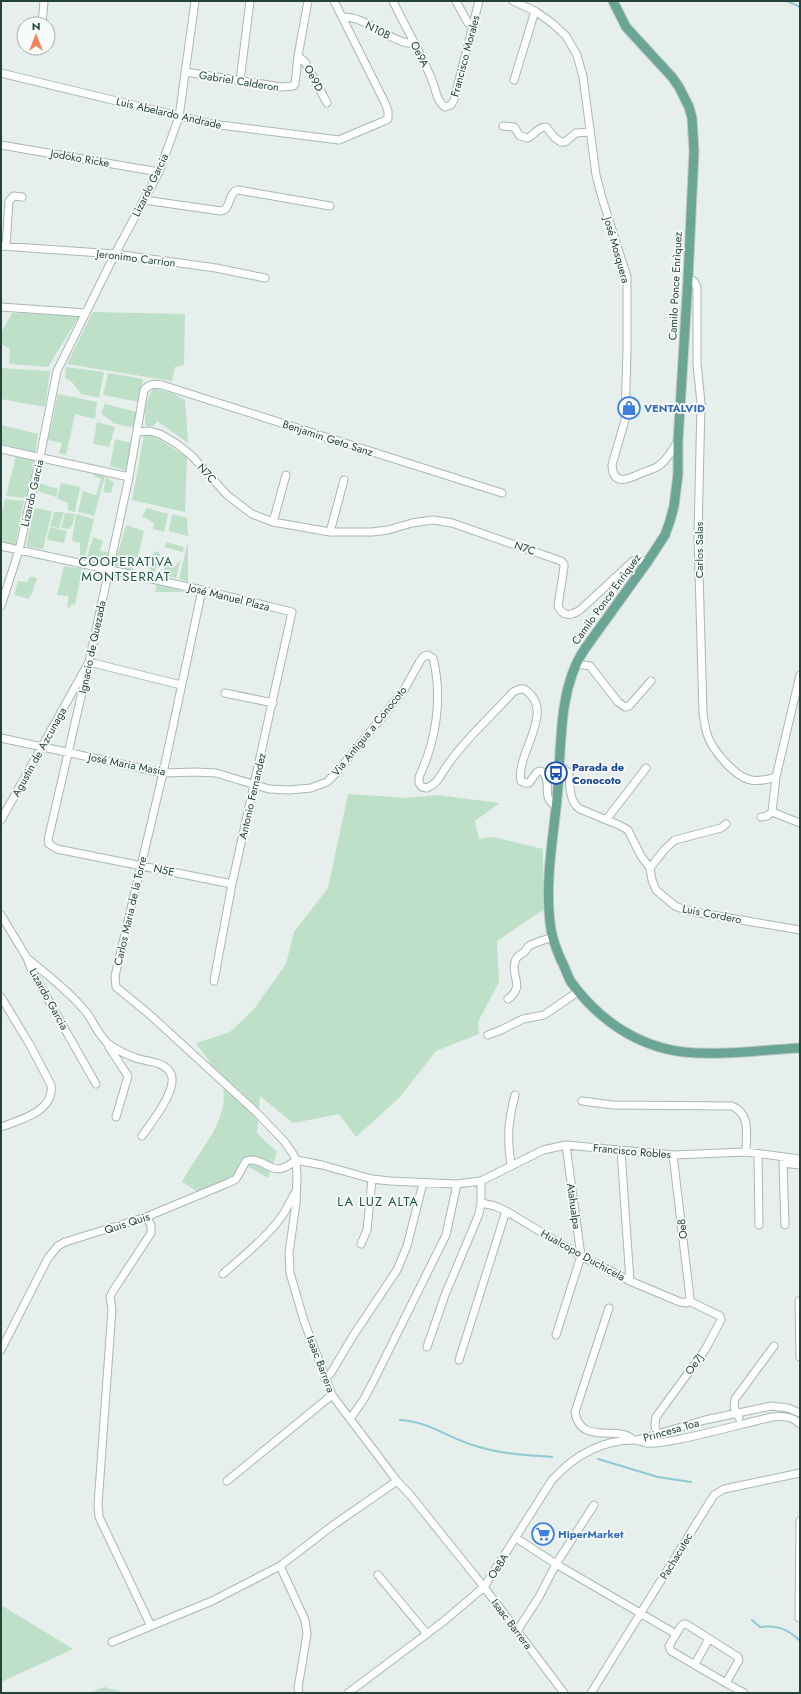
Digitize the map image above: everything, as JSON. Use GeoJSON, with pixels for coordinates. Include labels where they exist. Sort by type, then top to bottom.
{"type":"FeatureCollection","features":[{"type":"Feature","properties":{"kind":"main road","name":"Camilo Ponce Enrìquez"},"geometry":{"type":"LineString","coordinates":[[613,1],[626,27],[679,87],[689,107],[692,118],[694,151],[678,441],[678,474],[674,506],[664,535],[648,561],[584,650],[568,681],[549,892],[550,919],[553,937],[571,981],[593,1008],[628,1035],[668,1050],[700,1053],[800,1048]]}},
{"type":"Feature","properties":{"kind":"street"},"geometry":{"type":"LineString","coordinates":[[43,16],[44,1]]}},
{"type":"Feature","properties":{"kind":"street","name":"Lizardo Garcia"},"geometry":{"type":"LineString","coordinates":[[1,606],[19,550],[40,457],[57,371],[115,254],[159,172],[179,117],[195,1]]}},
{"type":"Feature","properties":{"kind":"street"},"geometry":{"type":"LineString","coordinates":[[240,81],[250,1]]}},
{"type":"Feature","properties":{"kind":"street"},"geometry":{"type":"LineString","coordinates":[[298,56],[308,1]]}},
{"type":"Feature","properties":{"kind":"street"},"geometry":{"type":"LineString","coordinates":[[334,1],[342,17]]}},
{"type":"Feature","properties":{"kind":"street","name":"Oe9A"},"geometry":{"type":"LineString","coordinates":[[393,1],[428,70],[440,104],[445,107]]}},
{"type":"Feature","properties":{"kind":"street"},"geometry":{"type":"LineString","coordinates":[[456,1],[468,22],[473,25]]}},
{"type":"Feature","properties":{"kind":"street","name":"Francisco Morales"},"geometry":{"type":"LineString","coordinates":[[445,107],[451,105],[454,100],[479,1]]}},
{"type":"Feature","properties":{"kind":"street","name":"José Mosquera"},"geometry":{"type":"LineString","coordinates":[[513,1],[535,11],[552,23],[566,36],[577,55],[583,77],[596,175],[624,267],[628,288],[625,420],[612,465],[612,471],[615,476],[620,479],[630,478],[659,466],[678,441]]}},
{"type":"Feature","properties":{"kind":"street"},"geometry":{"type":"LineString","coordinates":[[514,80],[535,11]]}},
{"type":"Feature","properties":{"kind":"street","name":"N10B"},"geometry":{"type":"LineString","coordinates":[[342,17],[353,18],[404,42],[415,44]]}},
{"type":"Feature","properties":{"kind":"street","name":"Luis Abelardo Andrade"},"geometry":{"type":"LineString","coordinates":[[1,73],[212,124],[340,140],[388,119],[389,115],[385,103],[342,17]]}},
{"type":"Feature","properties":{"kind":"street","name":"Gabriel Calderon"},"geometry":{"type":"LineString","coordinates":[[185,72],[282,87],[293,86],[295,84],[298,56]]}},
{"type":"Feature","properties":{"kind":"street","name":"Oe9D"},"geometry":{"type":"LineString","coordinates":[[298,56],[305,62],[327,103]]}},
{"type":"Feature","properties":{"kind":"street"},"geometry":{"type":"LineString","coordinates":[[503,126],[514,127],[520,136],[528,138],[542,127],[546,127],[555,138],[561,142],[565,142],[576,133],[590,132]]}},
{"type":"Feature","properties":{"kind":"street","name":"Jodoko Ricke"},"geometry":{"type":"LineString","coordinates":[[1,145],[159,172]]}},
{"type":"Feature","properties":{"kind":"street"},"geometry":{"type":"LineString","coordinates":[[144,200],[220,211],[227,208],[231,195],[234,191],[238,190],[330,206]]}},
{"type":"Feature","properties":{"kind":"street","name":"Jeronimo Carrion"},"geometry":{"type":"LineString","coordinates":[[22,197],[14,196],[9,201],[4,246],[115,254],[216,268],[265,278]]}},
{"type":"Feature","properties":{"kind":"street","name":"Carlos Salas"},"geometry":{"type":"LineString","coordinates":[[688,279],[694,282],[697,287],[697,364],[701,403],[698,536],[703,713],[707,735],[721,757],[743,777],[752,780],[762,780],[776,776]]}},
{"type":"Feature","properties":{"kind":"street"},"geometry":{"type":"LineString","coordinates":[[1,307],[86,313]]}},
{"type":"Feature","properties":{"kind":"street","name":"Ignacio de Quezada"},"geometry":{"type":"LineString","coordinates":[[49,844],[48,840],[69,753],[129,477],[138,432],[144,390],[148,385],[154,384]]}},
{"type":"Feature","properties":{"kind":"street","name":"Benjamin Geto Sanz"},"geometry":{"type":"LineString","coordinates":[[154,384],[162,385],[502,493]]}},
{"type":"Feature","properties":{"kind":"street","name":"N7C"},"geometry":{"type":"LineString","coordinates":[[138,432],[150,431],[160,434],[177,444],[192,456],[227,495],[252,514],[272,522],[330,532],[372,532],[433,520],[452,523],[562,561],[564,567],[558,606],[560,611],[566,615],[573,614],[580,610],[633,561],[648,561]]}},
{"type":"Feature","properties":{"kind":"street"},"geometry":{"type":"LineString","coordinates":[[1,449],[129,477]]}},
{"type":"Feature","properties":{"kind":"street"},"geometry":{"type":"LineString","coordinates":[[272,522],[286,475]]}},
{"type":"Feature","properties":{"kind":"street"},"geometry":{"type":"LineString","coordinates":[[330,532],[344,480]]}},
{"type":"Feature","properties":{"kind":"street","name":"José Manuel Plaza"},"geometry":{"type":"LineString","coordinates":[[1,546],[202,590],[292,612]]}},
{"type":"Feature","properties":{"kind":"street","name":"Carlos Maria de la Torre"},"geometry":{"type":"LineString","coordinates":[[202,590],[163,773],[115,976],[116,987],[149,1014],[273,1128],[296,1160]]}},
{"type":"Feature","properties":{"kind":"street","name":"Antonio Fernandez"},"geometry":{"type":"LineString","coordinates":[[214,981],[232,884],[292,612]]}},
{"type":"Feature","properties":{"kind":"street","name":"Via Antigua a Conocoto"},"geometry":{"type":"LineString","coordinates":[[254,784],[269,788],[289,790],[311,788],[327,782],[338,771],[404,690],[420,661],[424,656],[428,655],[433,658],[436,672],[436,722],[432,744],[419,777],[419,783],[422,787],[427,788],[437,782],[448,763],[467,741],[513,692],[524,689],[533,698],[537,713],[535,729],[520,776],[521,780],[525,783],[529,783],[537,772],[540,770],[543,772],[547,778],[547,798],[549,802],[556,806]]}},
{"type":"Feature","properties":{"kind":"street"},"geometry":{"type":"LineString","coordinates":[[89,662],[181,684]]}},
{"type":"Feature","properties":{"kind":"street","name":"Agustin de Azcunaga"},"geometry":{"type":"LineString","coordinates":[[1,820],[89,662]]}},
{"type":"Feature","properties":{"kind":"street"},"geometry":{"type":"LineString","coordinates":[[576,664],[590,666],[618,702],[625,707],[629,706],[651,681]]}},
{"type":"Feature","properties":{"kind":"street"},"geometry":{"type":"LineString","coordinates":[[761,817],[767,816],[772,812],[776,776],[800,675]]}},
{"type":"Feature","properties":{"kind":"street"},"geometry":{"type":"LineString","coordinates":[[225,693],[273,703]]}},
{"type":"Feature","properties":{"kind":"street","name":"José Maria Masia"},"geometry":{"type":"LineString","coordinates":[[1,738],[163,773],[216,773],[254,784]]}},
{"type":"Feature","properties":{"kind":"street","name":"Luis Cordero"},"geometry":{"type":"LineString","coordinates":[[560,766],[568,773],[572,800],[575,806],[628,830],[641,856],[650,868],[652,880],[656,890],[675,906],[688,912],[800,930]]}},
{"type":"Feature","properties":{"kind":"street"},"geometry":{"type":"LineString","coordinates":[[606,820],[646,768]]}},
{"type":"Feature","properties":{"kind":"street"},"geometry":{"type":"LineString","coordinates":[[772,812],[800,823]]}},
{"type":"Feature","properties":{"kind":"street"},"geometry":{"type":"LineString","coordinates":[[650,868],[664,849],[675,840],[721,828],[726,824]]}},
{"type":"Feature","properties":{"kind":"street","name":"N5E"},"geometry":{"type":"LineString","coordinates":[[49,844],[57,849],[232,884]]}},
{"type":"Feature","properties":{"kind":"street","name":"Lizardo Garcia"},"geometry":{"type":"LineString","coordinates":[[1,915],[27,958],[33,973],[96,1084]]}},
{"type":"Feature","properties":{"kind":"street"},"geometry":{"type":"LineString","coordinates":[[508,998],[514,994],[517,988],[514,963],[518,956],[524,953],[529,946],[553,937]]}},
{"type":"Feature","properties":{"kind":"street"},"geometry":{"type":"LineString","coordinates":[[27,958],[86,1011],[128,1076],[116,1117]]}},
{"type":"Feature","properties":{"kind":"street"},"geometry":{"type":"LineString","coordinates":[[488,1035],[523,1018],[536,1018],[544,1015],[579,991]]}},
{"type":"Feature","properties":{"kind":"street"},"geometry":{"type":"LineString","coordinates":[[1,997],[30,1045],[51,1085],[52,1090],[48,1101],[32,1114],[1,1127]]}},
{"type":"Feature","properties":{"kind":"street"},"geometry":{"type":"LineString","coordinates":[[107,1044],[137,1058],[158,1063],[171,1073],[172,1083],[162,1107],[142,1136]]}},
{"type":"Feature","properties":{"kind":"street"},"geometry":{"type":"LineString","coordinates":[[511,1165],[508,1136],[510,1115],[515,1095]]}},
{"type":"Feature","properties":{"kind":"street"},"geometry":{"type":"LineString","coordinates":[[582,1102],[613,1105],[732,1106],[737,1108],[744,1115],[747,1124],[746,1152]]}},
{"type":"Feature","properties":{"kind":"street","name":"Francisco Robles"},"geometry":{"type":"LineString","coordinates":[[457,1184],[481,1181],[542,1150],[566,1145],[673,1155],[746,1152],[800,1160]]}},
{"type":"Feature","properties":{"kind":"street","name":"Atahualpa"},"geometry":{"type":"LineString","coordinates":[[556,1335],[581,1256],[566,1145]]}},
{"type":"Feature","properties":{"kind":"street"},"geometry":{"type":"LineString","coordinates":[[621,1151],[630,1281]]}},
{"type":"Feature","properties":{"kind":"street"},"geometry":{"type":"LineString","coordinates":[[758,1154],[759,1225]]}},
{"type":"Feature","properties":{"kind":"street","name":"Oe8"},"geometry":{"type":"LineString","coordinates":[[673,1155],[690,1298],[688,1302]]}},
{"type":"Feature","properties":{"kind":"street"},"geometry":{"type":"LineString","coordinates":[[296,1160],[322,1165],[372,1179],[457,1184],[446,1235],[364,1399],[350,1418]]}},
{"type":"Feature","properties":{"kind":"street","name":"Isaac Barrera"},"geometry":{"type":"LineString","coordinates":[[296,1160],[297,1189],[289,1253],[290,1273],[304,1321],[332,1395],[397,1481],[411,1496],[484,1588],[564,1693]]}},
{"type":"Feature","properties":{"kind":"street","name":"Quis Quis"},"geometry":{"type":"LineString","coordinates":[[1,1350],[48,1258],[58,1246],[65,1242],[146,1217],[228,1183],[236,1178],[246,1161],[258,1161],[273,1170],[288,1167],[296,1160]]}},
{"type":"Feature","properties":{"kind":"street"},"geometry":{"type":"LineString","coordinates":[[785,1225],[783,1163],[800,1165]]}},
{"type":"Feature","properties":{"kind":"street"},"geometry":{"type":"LineString","coordinates":[[361,1244],[367,1230],[372,1179]]}},
{"type":"Feature","properties":{"kind":"street"},"geometry":{"type":"LineString","coordinates":[[427,1347],[446,1295],[479,1214],[481,1203],[481,1181]]}},
{"type":"Feature","properties":{"kind":"street"},"geometry":{"type":"LineString","coordinates":[[325,1379],[331,1373],[353,1336],[397,1270],[407,1246],[423,1183]]}},
{"type":"Feature","properties":{"kind":"street"},"geometry":{"type":"LineString","coordinates":[[223,1274],[254,1247],[274,1226],[284,1213],[297,1189]]}},
{"type":"Feature","properties":{"kind":"street","name":"Hualcopo Duchicela"},"geometry":{"type":"LineString","coordinates":[[481,1203],[506,1211],[581,1256],[630,1281],[680,1302],[688,1302]]}},
{"type":"Feature","properties":{"kind":"street"},"geometry":{"type":"LineString","coordinates":[[459,1360],[506,1211]]}},
{"type":"Feature","properties":{"kind":"street"},"geometry":{"type":"LineString","coordinates":[[146,1217],[151,1225],[151,1233],[116,1284],[110,1297],[112,1309],[98,1505],[100,1517],[151,1626]]}},
{"type":"Feature","properties":{"kind":"street"},"geometry":{"type":"LineString","coordinates":[[799,1301],[800,1357]]}},
{"type":"Feature","properties":{"kind":"street","name":"Oe7J"},"geometry":{"type":"LineString","coordinates":[[657,1438],[655,1425],[656,1417],[705,1350],[721,1320],[718,1314],[688,1302]]}},
{"type":"Feature","properties":{"kind":"street","name":"Princesa Toa"},"geometry":{"type":"LineString","coordinates":[[609,1308],[575,1412],[578,1425],[593,1432],[623,1435],[647,1443],[705,1420],[771,1406],[788,1408],[800,1413]]}},
{"type":"Feature","properties":{"kind":"street"},"geometry":{"type":"LineString","coordinates":[[740,1424],[738,1413],[734,1406],[735,1399],[774,1346]]}},
{"type":"Feature","properties":{"kind":"street"},"geometry":{"type":"LineString","coordinates":[[227,1481],[332,1395]]}},
{"type":"Feature","properties":{"kind":"street","name":"Princesa Toa"},"geometry":{"type":"LineString","coordinates":[[657,1438],[679,1440],[740,1424],[780,1416],[791,1418],[800,1424]]}},
{"type":"Feature","properties":{"kind":"street","name":"Oe8A"},"geometry":{"type":"LineString","coordinates":[[348,1693],[427,1634],[484,1588],[549,1484],[565,1467],[579,1456],[604,1444],[635,1440]]}},
{"type":"Feature","properties":{"kind":"street","name":"Pachacutec"},"geometry":{"type":"LineString","coordinates":[[591,1693],[714,1495],[724,1489],[800,1473]]}},
{"type":"Feature","properties":{"kind":"street"},"geometry":{"type":"LineString","coordinates":[[112,1642],[212,1601],[280,1566],[332,1526],[397,1481]]}},
{"type":"Feature","properties":{"kind":"street"},"geometry":{"type":"LineString","coordinates":[[517,1631],[556,1564],[594,1505]]}},
{"type":"Feature","properties":{"kind":"street"},"geometry":{"type":"LineString","coordinates":[[799,1618],[800,1521]]}},
{"type":"Feature","properties":{"kind":"street"},"geometry":{"type":"LineString","coordinates":[[516,1538],[556,1564],[676,1634]]}},
{"type":"Feature","properties":{"kind":"street"},"geometry":{"type":"LineString","coordinates":[[280,1566],[305,1620],[307,1634],[298,1688],[299,1693]]}},
{"type":"Feature","properties":{"kind":"street"},"geometry":{"type":"LineString","coordinates":[[378,1575],[427,1634]]}},
{"type":"Feature","properties":{"kind":"street"},"geometry":{"type":"LineString","coordinates":[[726,1683],[738,1660],[738,1657],[686,1624],[681,1626],[669,1646],[669,1649],[671,1651],[695,1664],[726,1683],[744,1693]]}},
{"type":"Feature","properties":{"kind":"street"},"geometry":{"type":"LineString","coordinates":[[695,1664],[709,1639]]}},
{"type":"Feature","properties":{"kind":"green space"},"geometry":{"type":"Polygon","coordinates":[[[93,312],[185,314],[184,365],[175,367],[172,381],[67,364],[93,312]]]}},
{"type":"Feature","properties":{"kind":"green space"},"geometry":{"type":"Polygon","coordinates":[[[12,313],[80,315],[48,367],[9,364],[10,349],[1,344],[1,333],[12,313]]]}},
{"type":"Feature","properties":{"kind":"green space"},"geometry":{"type":"Polygon","coordinates":[[[66,367],[104,372],[99,398],[81,394],[72,382],[65,378],[66,367]]]}},
{"type":"Feature","properties":{"kind":"green space"},"geometry":{"type":"Polygon","coordinates":[[[1,368],[50,371],[45,407],[1,399],[1,368]]]}},
{"type":"Feature","properties":{"kind":"green space"},"geometry":{"type":"Polygon","coordinates":[[[108,373],[143,379],[139,402],[103,395],[108,373]]]}},
{"type":"Feature","properties":{"kind":"green space"},"geometry":{"type":"Polygon","coordinates":[[[153,388],[172,393],[185,400],[188,443],[157,421],[154,426],[146,426],[146,407],[153,388]]]}},
{"type":"Feature","properties":{"kind":"green space"},"geometry":{"type":"Polygon","coordinates":[[[58,394],[97,402],[95,419],[75,414],[66,455],[59,453],[62,443],[48,440],[58,394]]]}},
{"type":"Feature","properties":{"kind":"green space"},"geometry":{"type":"Polygon","coordinates":[[[105,404],[137,412],[136,425],[130,427],[112,423],[111,420],[101,414],[105,404]]]}},
{"type":"Feature","properties":{"kind":"green space"},"geometry":{"type":"Polygon","coordinates":[[[97,422],[115,427],[109,447],[93,444],[97,422]]]}},
{"type":"Feature","properties":{"kind":"green space"},"geometry":{"type":"Polygon","coordinates":[[[1,425],[38,434],[35,452],[1,444],[1,425]]]}},
{"type":"Feature","properties":{"kind":"green space"},"geometry":{"type":"Polygon","coordinates":[[[150,434],[187,457],[185,512],[132,500],[144,435],[150,434]]]}},
{"type":"Feature","properties":{"kind":"green space"},"geometry":{"type":"Polygon","coordinates":[[[115,439],[131,443],[127,471],[110,466],[115,439]]]}},
{"type":"Feature","properties":{"kind":"green space"},"geometry":{"type":"Polygon","coordinates":[[[16,456],[34,460],[26,498],[6,496],[16,456]]]}},
{"type":"Feature","properties":{"kind":"green space"},"geometry":{"type":"Polygon","coordinates":[[[94,474],[105,476],[94,516],[78,512],[83,491],[96,495],[101,479],[94,476],[94,474]]]}},
{"type":"Feature","properties":{"kind":"green space"},"geometry":{"type":"Polygon","coordinates":[[[106,477],[114,482],[111,493],[103,492],[106,477]]]}},
{"type":"Feature","properties":{"kind":"green space"},"geometry":{"type":"Polygon","coordinates":[[[38,483],[58,489],[56,497],[37,491],[38,483]]]}},
{"type":"Feature","properties":{"kind":"green space"},"geometry":{"type":"Polygon","coordinates":[[[61,483],[80,487],[75,512],[68,510],[68,503],[57,498],[61,483]]]}},
{"type":"Feature","properties":{"kind":"green space"},"geometry":{"type":"Polygon","coordinates":[[[5,499],[24,501],[15,545],[1,542],[1,518],[5,499]]]}},
{"type":"Feature","properties":{"kind":"green space"},"geometry":{"type":"Polygon","coordinates":[[[34,508],[52,511],[43,549],[26,546],[34,508]]]}},
{"type":"Feature","properties":{"kind":"green space"},"geometry":{"type":"Polygon","coordinates":[[[147,508],[168,514],[164,532],[153,529],[154,523],[142,516],[147,508]]]}},
{"type":"Feature","properties":{"kind":"green space"},"geometry":{"type":"Polygon","coordinates":[[[54,512],[64,512],[59,528],[50,526],[54,512]]]}},
{"type":"Feature","properties":{"kind":"green space"},"geometry":{"type":"Polygon","coordinates":[[[65,513],[75,514],[72,526],[68,529],[61,528],[65,513]]]}},
{"type":"Feature","properties":{"kind":"green space"},"geometry":{"type":"Polygon","coordinates":[[[76,514],[94,519],[85,557],[80,556],[80,543],[72,541],[76,514]]]}},
{"type":"Feature","properties":{"kind":"green space"},"geometry":{"type":"Polygon","coordinates":[[[172,515],[187,517],[188,536],[169,531],[172,515]]]}},
{"type":"Feature","properties":{"kind":"green space"},"geometry":{"type":"Polygon","coordinates":[[[126,525],[144,531],[133,570],[114,567],[126,525]]]}},
{"type":"Feature","properties":{"kind":"green space"},"geometry":{"type":"Polygon","coordinates":[[[50,527],[67,531],[64,543],[47,540],[50,527]]]}},
{"type":"Feature","properties":{"kind":"green space"},"geometry":{"type":"Polygon","coordinates":[[[93,537],[103,541],[100,551],[108,552],[105,561],[87,558],[93,537]]]}},
{"type":"Feature","properties":{"kind":"green space"},"geometry":{"type":"Polygon","coordinates":[[[188,541],[188,582],[179,579],[188,541]]]}},
{"type":"Feature","properties":{"kind":"green space"},"geometry":{"type":"Polygon","coordinates":[[[166,542],[184,547],[183,552],[164,547],[166,542]]]}},
{"type":"Feature","properties":{"kind":"green space"},"geometry":{"type":"Polygon","coordinates":[[[154,551],[160,553],[155,572],[149,571],[154,551]]]}},
{"type":"Feature","properties":{"kind":"green space"},"geometry":{"type":"Polygon","coordinates":[[[179,561],[176,578],[163,575],[165,564],[175,567],[179,561]]]}},
{"type":"Feature","properties":{"kind":"green space"},"geometry":{"type":"Polygon","coordinates":[[[64,566],[82,569],[75,605],[71,604],[70,608],[67,607],[69,596],[57,595],[64,566]]]}},
{"type":"Feature","properties":{"kind":"green space"},"geometry":{"type":"Polygon","coordinates":[[[30,577],[37,578],[29,599],[14,595],[18,581],[27,582],[30,577]]]}},
{"type":"Feature","properties":{"kind":"green space"},"geometry":{"type":"Polygon","coordinates":[[[157,584],[186,592],[155,592],[157,584]]]}},
{"type":"Feature","properties":{"kind":"green space"},"geometry":{"type":"Polygon","coordinates":[[[348,794],[407,798],[437,795],[500,803],[475,821],[479,839],[494,837],[543,849],[543,910],[497,941],[499,982],[478,1022],[479,1034],[436,1051],[400,1097],[356,1137],[339,1114],[293,1123],[260,1096],[257,1133],[277,1152],[268,1178],[249,1167],[206,1197],[182,1182],[211,1136],[222,1112],[224,1099],[222,1081],[196,1043],[230,1032],[254,1009],[286,964],[294,932],[328,888],[348,794]]]}},
{"type":"Feature","properties":{"kind":"green space"},"geometry":{"type":"Polygon","coordinates":[[[1,1605],[73,1649],[1,1682],[1,1605]]]}},
{"type":"Feature","properties":{"kind":"green space"},"geometry":{"type":"Polygon","coordinates":[[[104,1687],[125,1693],[90,1693],[104,1687]]]}},
{"type":"Feature","properties":{"kind":"waterway"},"geometry":{"type":"LineString","coordinates":[[787,1],[800,7]]}},
{"type":"Feature","properties":{"kind":"waterway"},"geometry":{"type":"LineString","coordinates":[[400,1420],[421,1424],[469,1444],[488,1449],[515,1454],[552,1457]]}},
{"type":"Feature","properties":{"kind":"waterway"},"geometry":{"type":"LineString","coordinates":[[598,1459],[658,1477],[691,1482]]}},
{"type":"Feature","properties":{"kind":"waterway"},"geometry":{"type":"LineString","coordinates":[[752,1620],[760,1627],[782,1628],[791,1633],[800,1641]]}},
{"type":"Feature","properties":{"kind":"place","name":"VENTALVID"},"geometry":{"type":"Point","coordinates":[629,408]}},
{"type":"Feature","properties":{"kind":"place","name":"Parada de Conocoto"},"geometry":{"type":"Point","coordinates":[556,773]}},
{"type":"Feature","properties":{"kind":"place","name":"HiperMarket"},"geometry":{"type":"Point","coordinates":[543,1534]}},
{"type":"Feature","properties":{"kind":"district","name":"COOPERATIVA MONTSERRAT"},"geometry":{"type":"Point","coordinates":[126,568]}},
{"type":"Feature","properties":{"kind":"district","name":"LA LUZ ALTA"},"geometry":{"type":"Point","coordinates":[378,1201]}}]}
